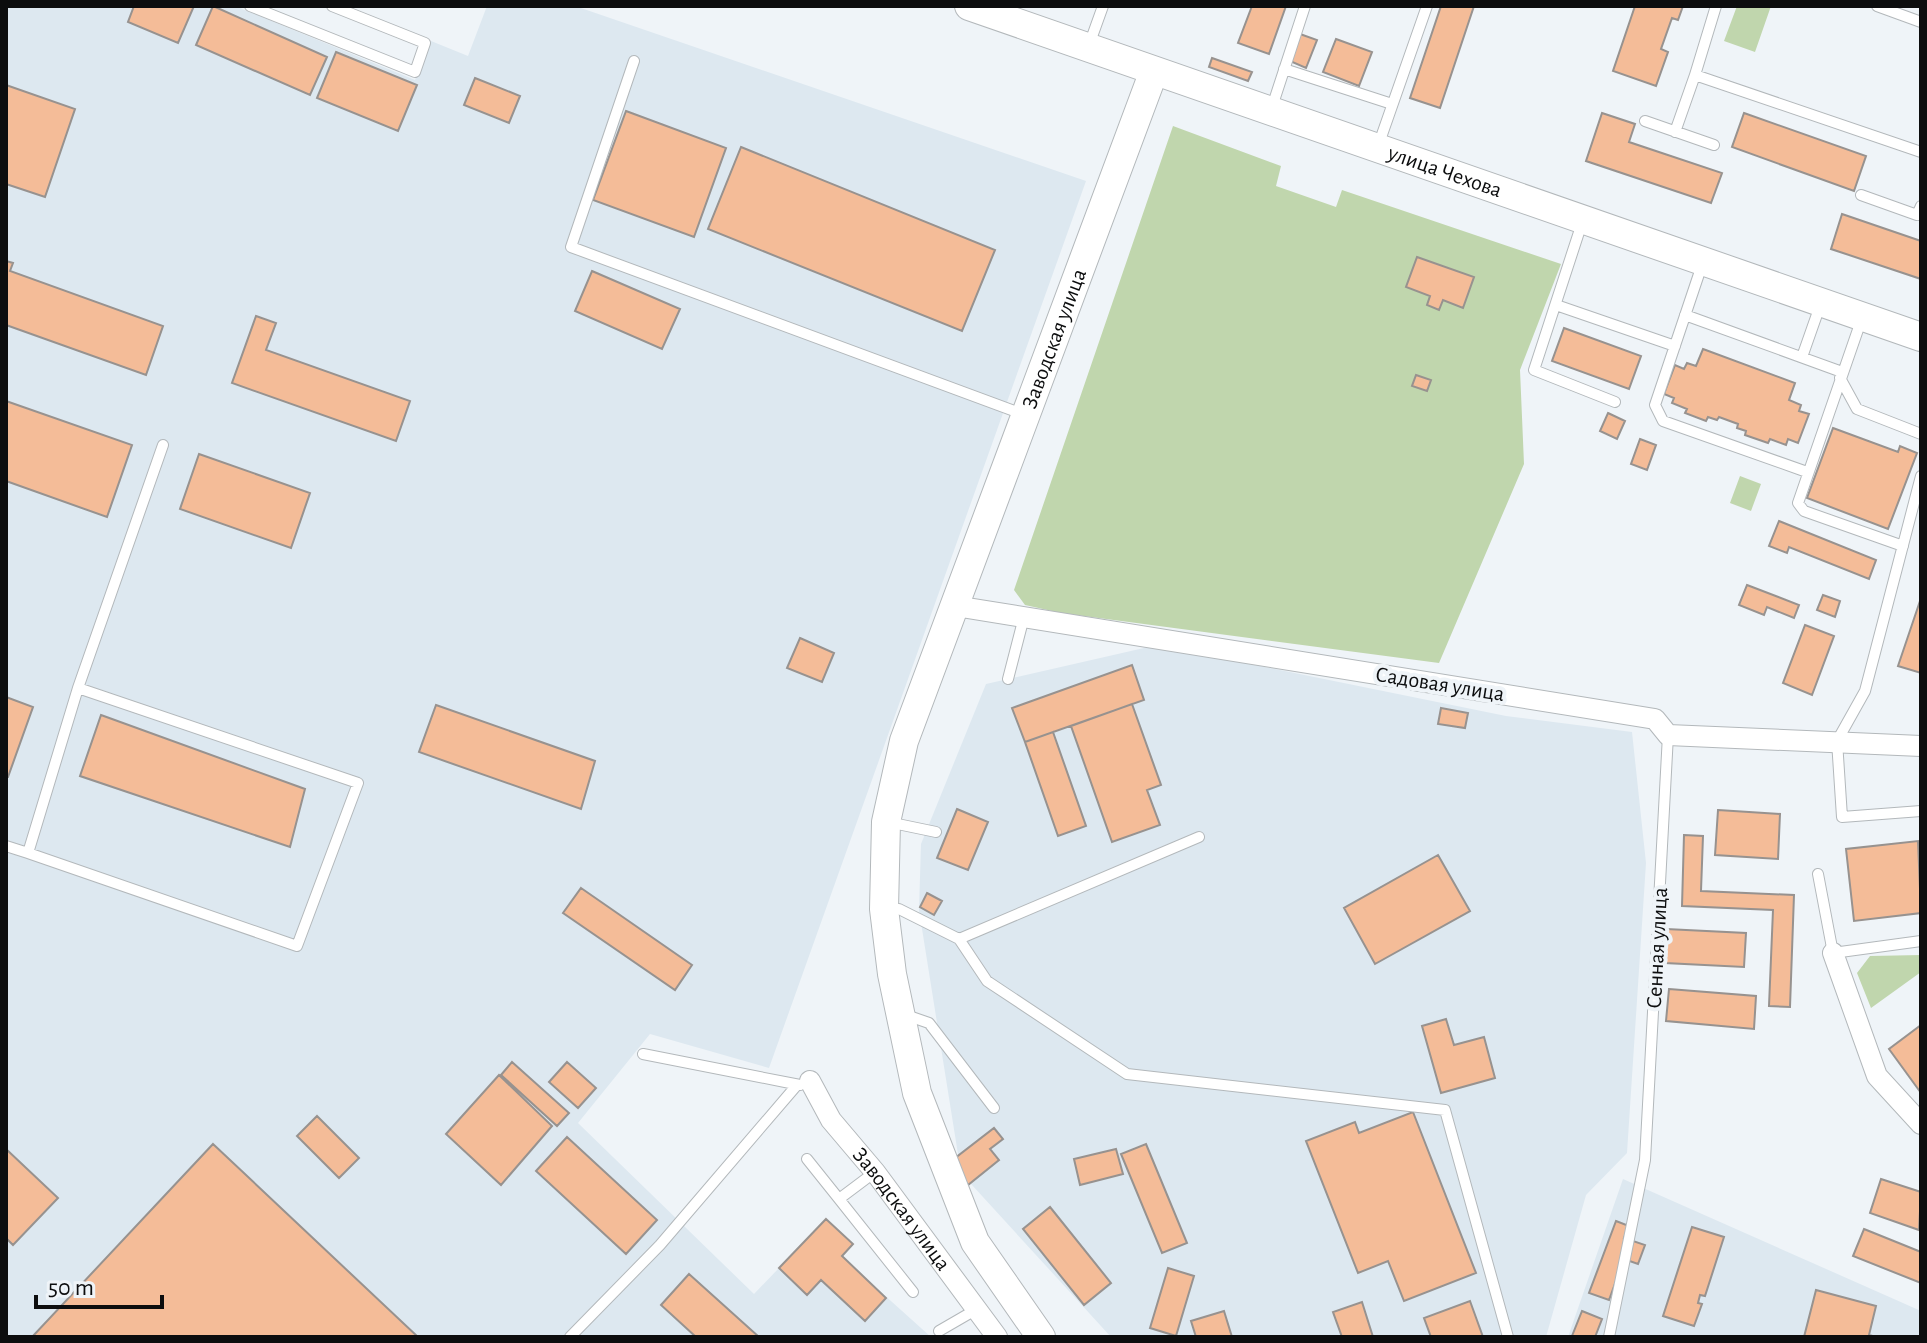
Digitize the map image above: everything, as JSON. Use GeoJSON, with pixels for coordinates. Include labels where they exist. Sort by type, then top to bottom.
{"type":"FeatureCollection","features":[{"type":"Feature","properties":{"kind":"main road","name":"улица Чехова"},"geometry":{"type":"LineString","coordinates":[[981,8],[1270,112],[1921,337]]}},
{"type":"Feature","properties":{"kind":"main road","name":"Заводская улица"},"geometry":{"type":"LineString","coordinates":[[1041,1337],[975,1242],[917,1093],[884,909],[886,822],[904,741],[1154,71]]}},
{"type":"Feature","properties":{"kind":"street","name":"Садовая улица"},"geometry":{"type":"LineString","coordinates":[[955,606],[1033,615],[1655,719],[1668,735],[1921,746]]}},
{"type":"Feature","properties":{"kind":"street"},"geometry":{"type":"LineString","coordinates":[[1833,953],[1877,1076],[1921,1124]]}},
{"type":"Feature","properties":{"kind":"street","name":"Заводская улица"},"geometry":{"type":"LineString","coordinates":[[804,1083],[875,1172],[997,1337]]}},
{"type":"Feature","properties":{"kind":"lane"},"geometry":{"type":"LineString","coordinates":[[250,6],[415,72],[425,43],[332,6]]}},
{"type":"Feature","properties":{"kind":"lane"},"geometry":{"type":"LineString","coordinates":[[1088,47],[1103,6]]}},
{"type":"Feature","properties":{"kind":"lane"},"geometry":{"type":"LineString","coordinates":[[1270,112],[1305,6]]}},
{"type":"Feature","properties":{"kind":"lane"},"geometry":{"type":"LineString","coordinates":[[1377,148],[1427,6]]}},
{"type":"Feature","properties":{"kind":"lane"},"geometry":{"type":"LineString","coordinates":[[1675,132],[1716,6]]}},
{"type":"Feature","properties":{"kind":"lane"},"geometry":{"type":"LineString","coordinates":[[1877,6],[1921,22]]}},
{"type":"Feature","properties":{"kind":"lane"},"geometry":{"type":"LineString","coordinates":[[634,61],[571,247],[1027,416]]}},
{"type":"Feature","properties":{"kind":"lane"},"geometry":{"type":"LineString","coordinates":[[1284,69],[1392,104]]}},
{"type":"Feature","properties":{"kind":"lane"},"geometry":{"type":"LineString","coordinates":[[1695,75],[1921,152]]}},
{"type":"Feature","properties":{"kind":"lane"},"geometry":{"type":"LineString","coordinates":[[1645,121],[1714,145]]}},
{"type":"Feature","properties":{"kind":"lane"},"geometry":{"type":"LineString","coordinates":[[1861,195],[1917,215],[1921,206]]}},
{"type":"Feature","properties":{"kind":"lane"},"geometry":{"type":"LineString","coordinates":[[1584,218],[1534,370],[1615,402]]}},
{"type":"Feature","properties":{"kind":"lane"},"geometry":{"type":"LineString","coordinates":[[1704,260],[1655,405],[1663,421],[1807,472]]}},
{"type":"Feature","properties":{"kind":"lane"},"geometry":{"type":"LineString","coordinates":[[1802,357],[1821,301]]}},
{"type":"Feature","properties":{"kind":"lane"},"geometry":{"type":"LineString","coordinates":[[1556,305],[1675,346]]}},
{"type":"Feature","properties":{"kind":"lane"},"geometry":{"type":"LineString","coordinates":[[1685,315],[1802,357],[1841,375],[1857,409],[1921,434]]}},
{"type":"Feature","properties":{"kind":"lane"},"geometry":{"type":"LineString","coordinates":[[1862,316],[1798,503],[1804,511],[1903,546]]}},
{"type":"Feature","properties":{"kind":"lane"},"geometry":{"type":"LineString","coordinates":[[28,853],[78,688],[163,445]]}},
{"type":"Feature","properties":{"kind":"lane"},"geometry":{"type":"LineString","coordinates":[[1921,476],[1865,691],[1837,741],[1842,817],[1921,811]]}},
{"type":"Feature","properties":{"kind":"lane"},"geometry":{"type":"LineString","coordinates":[[1008,679],[1033,615]]}},
{"type":"Feature","properties":{"kind":"lane"},"geometry":{"type":"LineString","coordinates":[[6,846],[297,946],[358,783],[78,688]]}},
{"type":"Feature","properties":{"kind":"lane","name":"Сенная улица"},"geometry":{"type":"LineString","coordinates":[[1609,1337],[1645,1160],[1668,735]]}},
{"type":"Feature","properties":{"kind":"lane"},"geometry":{"type":"LineString","coordinates":[[886,822],[936,832]]}},
{"type":"Feature","properties":{"kind":"lane"},"geometry":{"type":"LineString","coordinates":[[959,939],[1199,837]]}},
{"type":"Feature","properties":{"kind":"lane"},"geometry":{"type":"LineString","coordinates":[[1818,874],[1833,953],[1921,941]]}},
{"type":"Feature","properties":{"kind":"lane"},"geometry":{"type":"LineString","coordinates":[[884,909],[899,909],[959,939],[987,981],[1127,1074],[1445,1110],[1508,1337]]}},
{"type":"Feature","properties":{"kind":"lane"},"geometry":{"type":"LineString","coordinates":[[901,1013],[929,1023],[994,1108]]}},
{"type":"Feature","properties":{"kind":"lane"},"geometry":{"type":"LineString","coordinates":[[643,1054],[804,1083]]}},
{"type":"Feature","properties":{"kind":"lane"},"geometry":{"type":"LineString","coordinates":[[570,1337],[660,1245],[804,1083]]}},
{"type":"Feature","properties":{"kind":"lane"},"geometry":{"type":"LineString","coordinates":[[807,1159],[913,1292]]}},
{"type":"Feature","properties":{"kind":"lane"},"geometry":{"type":"LineString","coordinates":[[839,1199],[875,1172]]}},
{"type":"Feature","properties":{"kind":"lane"},"geometry":{"type":"LineString","coordinates":[[939,1331],[977,1309]]}},
{"type":"Feature","properties":{"kind":"shaded area"},"geometry":{"type":"Polygon","coordinates":[[[6,6],[235,6],[415,80],[431,41],[468,56],[487,6],[575,6],[1086,181],[769,1068],[650,1034],[578,1123],[754,1294],[826,1219],[853,1244],[842,1257],[931,1337],[6,1337],[6,6]]]}},
{"type":"Feature","properties":{"kind":"shaded area"},"geometry":{"type":"Polygon","coordinates":[[[1157,645],[1506,716],[1632,732],[1646,863],[1627,1153],[1586,1195],[1546,1337],[1111,1337],[961,1173],[919,910],[921,844],[986,684],[1157,645]]]}},
{"type":"Feature","properties":{"kind":"shaded area"},"geometry":{"type":"Polygon","coordinates":[[[1623,1179],[1921,1311],[1921,1337],[1568,1337],[1623,1179]]]}},
{"type":"Feature","properties":{"kind":"green space"},"geometry":{"type":"Polygon","coordinates":[[[1737,6],[1771,6],[1755,52],[1724,41],[1737,6]]]}},
{"type":"Feature","properties":{"kind":"green space"},"geometry":{"type":"Polygon","coordinates":[[[1173,126],[1281,166],[1276,186],[1336,207],[1342,190],[1561,264],[1520,370],[1524,464],[1439,663],[1061,613],[1025,605],[1014,590],[1173,126]]]}},
{"type":"Feature","properties":{"kind":"green space"},"geometry":{"type":"Polygon","coordinates":[[[1740,476],[1761,484],[1751,511],[1730,503],[1740,476]]]}},
{"type":"Feature","properties":{"kind":"green space"},"geometry":{"type":"Polygon","coordinates":[[[1921,955],[1921,972],[1871,1008],[1857,973],[1870,956],[1921,955]]]}},
{"type":"Feature","properties":{"kind":"building"},"geometry":{"type":"Polygon","coordinates":[[[134,6],[194,6],[178,43],[128,22],[134,6]]]}},
{"type":"Feature","properties":{"kind":"building"},"geometry":{"type":"Polygon","coordinates":[[[213,6],[327,57],[310,95],[196,45],[213,6]]]}},
{"type":"Feature","properties":{"kind":"building"},"geometry":{"type":"Polygon","coordinates":[[[1252,6],[1286,6],[1269,54],[1238,43],[1252,6]]]}},
{"type":"Feature","properties":{"kind":"building"},"geometry":{"type":"Polygon","coordinates":[[[1441,6],[1474,6],[1440,108],[1410,98],[1441,6]]]}},
{"type":"Feature","properties":{"kind":"building"},"geometry":{"type":"Polygon","coordinates":[[[1635,6],[1683,6],[1678,20],[1672,18],[1661,49],[1668,52],[1656,86],[1613,71],[1635,6]]]}},
{"type":"Feature","properties":{"kind":"building"},"geometry":{"type":"Polygon","coordinates":[[[1300,34],[1317,40],[1306,68],[1290,61],[1300,34]]]}},
{"type":"Feature","properties":{"kind":"building"},"geometry":{"type":"Polygon","coordinates":[[[1336,39],[1372,52],[1359,86],[1323,72],[1336,39]]]}},
{"type":"Feature","properties":{"kind":"building"},"geometry":{"type":"Polygon","coordinates":[[[336,52],[417,85],[398,131],[317,98],[336,52]]]}},
{"type":"Feature","properties":{"kind":"building"},"geometry":{"type":"Polygon","coordinates":[[[1212,58],[1252,72],[1248,81],[1209,67],[1212,58]]]}},
{"type":"Feature","properties":{"kind":"building"},"geometry":{"type":"Polygon","coordinates":[[[475,78],[520,96],[509,123],[464,105],[475,78]]]}},
{"type":"Feature","properties":{"kind":"building"},"geometry":{"type":"Polygon","coordinates":[[[6,85],[75,109],[45,197],[6,184],[6,85]]]}},
{"type":"Feature","properties":{"kind":"building"},"geometry":{"type":"Polygon","coordinates":[[[626,111],[726,148],[694,237],[593,200],[626,111]]]}},
{"type":"Feature","properties":{"kind":"building"},"geometry":{"type":"Polygon","coordinates":[[[1602,113],[1635,124],[1629,142],[1722,173],[1711,203],[1586,161],[1602,113]]]}},
{"type":"Feature","properties":{"kind":"building"},"geometry":{"type":"Polygon","coordinates":[[[1744,113],[1866,156],[1854,191],[1732,147],[1744,113]]]}},
{"type":"Feature","properties":{"kind":"building"},"geometry":{"type":"Polygon","coordinates":[[[741,147],[995,250],[962,331],[708,229],[741,147]]]}},
{"type":"Feature","properties":{"kind":"building"},"geometry":{"type":"Polygon","coordinates":[[[1842,214],[1921,241],[1921,279],[1831,249],[1842,214]]]}},
{"type":"Feature","properties":{"kind":"building"},"geometry":{"type":"Polygon","coordinates":[[[1417,257],[1474,277],[1463,308],[1443,300],[1439,310],[1427,305],[1430,296],[1406,287],[1417,257]]]}},
{"type":"Feature","properties":{"kind":"building"},"geometry":{"type":"Polygon","coordinates":[[[6,261],[13,263],[10,271],[163,326],[146,375],[6,325],[6,261]]]}},
{"type":"Feature","properties":{"kind":"building"},"geometry":{"type":"Polygon","coordinates":[[[592,271],[680,309],[662,349],[575,311],[592,271]]]}},
{"type":"Feature","properties":{"kind":"building"},"geometry":{"type":"Polygon","coordinates":[[[256,316],[276,323],[266,350],[410,401],[396,441],[232,383],[256,316]]]}},
{"type":"Feature","properties":{"kind":"building"},"geometry":{"type":"Polygon","coordinates":[[[1564,328],[1641,356],[1629,389],[1552,361],[1564,328]]]}},
{"type":"Feature","properties":{"kind":"building"},"geometry":{"type":"Polygon","coordinates":[[[1703,349],[1795,383],[1789,400],[1801,405],[1799,411],[1809,414],[1798,443],[1788,439],[1786,445],[1770,439],[1768,443],[1745,435],[1746,431],[1737,428],[1738,424],[1719,417],[1717,420],[1708,417],[1706,421],[1685,413],[1687,409],[1672,403],[1674,398],[1664,394],[1675,365],[1684,369],[1687,363],[1696,366],[1703,349]]]}},
{"type":"Feature","properties":{"kind":"building"},"geometry":{"type":"Polygon","coordinates":[[[1416,375],[1431,380],[1427,391],[1412,386],[1416,375]]]}},
{"type":"Feature","properties":{"kind":"building"},"geometry":{"type":"Polygon","coordinates":[[[6,401],[132,445],[107,517],[6,481],[6,401]]]}},
{"type":"Feature","properties":{"kind":"building"},"geometry":{"type":"Polygon","coordinates":[[[1608,413],[1625,421],[1617,439],[1600,431],[1608,413]]]}},
{"type":"Feature","properties":{"kind":"building"},"geometry":{"type":"Polygon","coordinates":[[[1833,428],[1898,452],[1900,446],[1917,453],[1888,529],[1807,498],[1833,428]]]}},
{"type":"Feature","properties":{"kind":"building"},"geometry":{"type":"Polygon","coordinates":[[[1640,439],[1656,445],[1647,470],[1631,464],[1640,439]]]}},
{"type":"Feature","properties":{"kind":"building"},"geometry":{"type":"Polygon","coordinates":[[[199,454],[310,493],[291,548],[180,509],[199,454]]]}},
{"type":"Feature","properties":{"kind":"building"},"geometry":{"type":"Polygon","coordinates":[[[1779,521],[1876,560],[1869,579],[1789,547],[1787,553],[1769,546],[1779,521]]]}},
{"type":"Feature","properties":{"kind":"building"},"geometry":{"type":"Polygon","coordinates":[[[1747,585],[1799,605],[1794,618],[1767,607],[1764,615],[1739,605],[1747,585]]]}},
{"type":"Feature","properties":{"kind":"building"},"geometry":{"type":"Polygon","coordinates":[[[1823,595],[1840,601],[1835,617],[1817,610],[1823,595]]]}},
{"type":"Feature","properties":{"kind":"building"},"geometry":{"type":"Polygon","coordinates":[[[1921,598],[1921,673],[1898,666],[1921,598]]]}},
{"type":"Feature","properties":{"kind":"building"},"geometry":{"type":"Polygon","coordinates":[[[1805,625],[1834,636],[1812,695],[1783,683],[1805,625]]]}},
{"type":"Feature","properties":{"kind":"building"},"geometry":{"type":"Polygon","coordinates":[[[800,638],[834,653],[822,682],[787,668],[800,638]]]}},
{"type":"Feature","properties":{"kind":"building"},"geometry":{"type":"Polygon","coordinates":[[[1132,665],[1144,700],[1025,742],[1012,708],[1132,665]]]}},
{"type":"Feature","properties":{"kind":"building"},"geometry":{"type":"Polygon","coordinates":[[[6,697],[33,707],[8,777],[6,777],[6,697]]]}},
{"type":"Feature","properties":{"kind":"building"},"geometry":{"type":"Polygon","coordinates":[[[1132,704],[1161,785],[1147,790],[1160,825],[1112,842],[1071,726],[1132,704]]]}},
{"type":"Feature","properties":{"kind":"building"},"geometry":{"type":"Polygon","coordinates":[[[436,705],[595,761],[581,809],[419,752],[436,705]]]}},
{"type":"Feature","properties":{"kind":"building"},"geometry":{"type":"Polygon","coordinates":[[[1441,708],[1468,713],[1465,728],[1438,724],[1441,708]]]}},
{"type":"Feature","properties":{"kind":"building"},"geometry":{"type":"Polygon","coordinates":[[[101,715],[305,789],[290,847],[80,776],[101,715]]]}},
{"type":"Feature","properties":{"kind":"building"},"geometry":{"type":"Polygon","coordinates":[[[1053,732],[1086,826],[1058,836],[1025,742],[1053,732]]]}},
{"type":"Feature","properties":{"kind":"building"},"geometry":{"type":"Polygon","coordinates":[[[957,809],[988,822],[968,870],[937,858],[957,809]]]}},
{"type":"Feature","properties":{"kind":"building"},"geometry":{"type":"Polygon","coordinates":[[[1718,810],[1780,814],[1778,859],[1715,855],[1718,810]]]}},
{"type":"Feature","properties":{"kind":"building"},"geometry":{"type":"Polygon","coordinates":[[[1684,835],[1703,836],[1701,891],[1794,895],[1790,1007],[1769,1006],[1773,910],[1682,906],[1684,835]]]}},
{"type":"Feature","properties":{"kind":"building"},"geometry":{"type":"Polygon","coordinates":[[[1918,841],[1921,913],[1854,921],[1846,849],[1918,841]]]}},
{"type":"Feature","properties":{"kind":"building"},"geometry":{"type":"Polygon","coordinates":[[[1438,855],[1470,911],[1375,964],[1344,908],[1438,855]]]}},
{"type":"Feature","properties":{"kind":"building"},"geometry":{"type":"Polygon","coordinates":[[[581,888],[692,965],[675,990],[563,913],[581,888]]]}},
{"type":"Feature","properties":{"kind":"building"},"geometry":{"type":"Polygon","coordinates":[[[927,893],[942,901],[934,915],[920,907],[927,893]]]}},
{"type":"Feature","properties":{"kind":"building"},"geometry":{"type":"Polygon","coordinates":[[[1666,929],[1746,933],[1744,967],[1665,963],[1666,929]]]}},
{"type":"Feature","properties":{"kind":"building"},"geometry":{"type":"Polygon","coordinates":[[[1669,989],[1756,996],[1754,1029],[1666,1021],[1669,989]]]}},
{"type":"Feature","properties":{"kind":"building"},"geometry":{"type":"Polygon","coordinates":[[[1446,1019],[1454,1045],[1484,1037],[1495,1078],[1441,1093],[1422,1026],[1446,1019]]]}},
{"type":"Feature","properties":{"kind":"building"},"geometry":{"type":"Polygon","coordinates":[[[1921,1025],[1921,1093],[1889,1049],[1921,1025]]]}},
{"type":"Feature","properties":{"kind":"building"},"geometry":{"type":"Polygon","coordinates":[[[512,1062],[569,1113],[557,1126],[501,1075],[512,1062]]]}},
{"type":"Feature","properties":{"kind":"building"},"geometry":{"type":"Polygon","coordinates":[[[567,1062],[596,1088],[578,1108],[549,1082],[567,1062]]]}},
{"type":"Feature","properties":{"kind":"building"},"geometry":{"type":"Polygon","coordinates":[[[499,1075],[552,1126],[501,1185],[446,1134],[499,1075]]]}},
{"type":"Feature","properties":{"kind":"building"},"geometry":{"type":"Polygon","coordinates":[[[1413,1112],[1476,1273],[1404,1301],[1388,1261],[1358,1273],[1306,1141],[1355,1122],[1359,1133],[1413,1112]]]}},
{"type":"Feature","properties":{"kind":"building"},"geometry":{"type":"Polygon","coordinates":[[[317,1116],[359,1158],[339,1178],[297,1136],[317,1116]]]}},
{"type":"Feature","properties":{"kind":"building"},"geometry":{"type":"Polygon","coordinates":[[[994,1128],[1003,1139],[990,1149],[999,1160],[968,1185],[950,1162],[994,1128]]]}},
{"type":"Feature","properties":{"kind":"building"},"geometry":{"type":"Polygon","coordinates":[[[567,1137],[657,1220],[626,1254],[536,1171],[567,1137]]]}},
{"type":"Feature","properties":{"kind":"building"},"geometry":{"type":"Polygon","coordinates":[[[213,1144],[418,1337],[32,1337],[213,1144]]]}},
{"type":"Feature","properties":{"kind":"building"},"geometry":{"type":"Polygon","coordinates":[[[1146,1144],[1187,1243],[1162,1253],[1121,1154],[1146,1144]]]}},
{"type":"Feature","properties":{"kind":"building"},"geometry":{"type":"Polygon","coordinates":[[[6,1149],[58,1198],[13,1245],[6,1238],[6,1149]]]}},
{"type":"Feature","properties":{"kind":"building"},"geometry":{"type":"Polygon","coordinates":[[[1116,1149],[1123,1174],[1080,1185],[1074,1159],[1116,1149]]]}},
{"type":"Feature","properties":{"kind":"building"},"geometry":{"type":"Polygon","coordinates":[[[1881,1179],[1921,1192],[1919,1230],[1870,1213],[1881,1179]]]}},
{"type":"Feature","properties":{"kind":"building"},"geometry":{"type":"Polygon","coordinates":[[[1050,1207],[1111,1283],[1084,1305],[1023,1229],[1050,1207]]]}},
{"type":"Feature","properties":{"kind":"building"},"geometry":{"type":"Polygon","coordinates":[[[826,1219],[853,1244],[842,1256],[886,1298],[865,1321],[821,1280],[807,1295],[779,1268],[826,1219]]]}},
{"type":"Feature","properties":{"kind":"building"},"geometry":{"type":"Polygon","coordinates":[[[1616,1221],[1629,1226],[1624,1238],[1645,1245],[1638,1264],[1624,1259],[1609,1300],[1589,1293],[1616,1221]]]}},
{"type":"Feature","properties":{"kind":"building"},"geometry":{"type":"Polygon","coordinates":[[[1692,1227],[1724,1237],[1705,1296],[1700,1295],[1698,1303],[1702,1304],[1694,1326],[1663,1316],[1692,1227]]]}},
{"type":"Feature","properties":{"kind":"building"},"geometry":{"type":"Polygon","coordinates":[[[1864,1229],[1921,1252],[1921,1283],[1853,1256],[1864,1229]]]}},
{"type":"Feature","properties":{"kind":"building"},"geometry":{"type":"Polygon","coordinates":[[[1168,1268],[1194,1276],[1176,1336],[1150,1328],[1168,1268]]]}},
{"type":"Feature","properties":{"kind":"building"},"geometry":{"type":"Polygon","coordinates":[[[689,1274],[759,1337],[696,1337],[661,1305],[689,1274]]]}},
{"type":"Feature","properties":{"kind":"building"},"geometry":{"type":"Polygon","coordinates":[[[1816,1290],[1876,1306],[1869,1335],[1876,1337],[1804,1337],[1816,1290]]]}},
{"type":"Feature","properties":{"kind":"building"},"geometry":{"type":"Polygon","coordinates":[[[1470,1301],[1483,1337],[1431,1337],[1424,1318],[1470,1301]]]}},
{"type":"Feature","properties":{"kind":"building"},"geometry":{"type":"Polygon","coordinates":[[[1362,1302],[1373,1337],[1342,1337],[1333,1312],[1362,1302]]]}},
{"type":"Feature","properties":{"kind":"building"},"geometry":{"type":"Polygon","coordinates":[[[1224,1311],[1232,1337],[1196,1337],[1191,1321],[1224,1311]]]}},
{"type":"Feature","properties":{"kind":"building"},"geometry":{"type":"Polygon","coordinates":[[[1582,1311],[1602,1319],[1595,1337],[1572,1336],[1582,1311]]]}}]}
